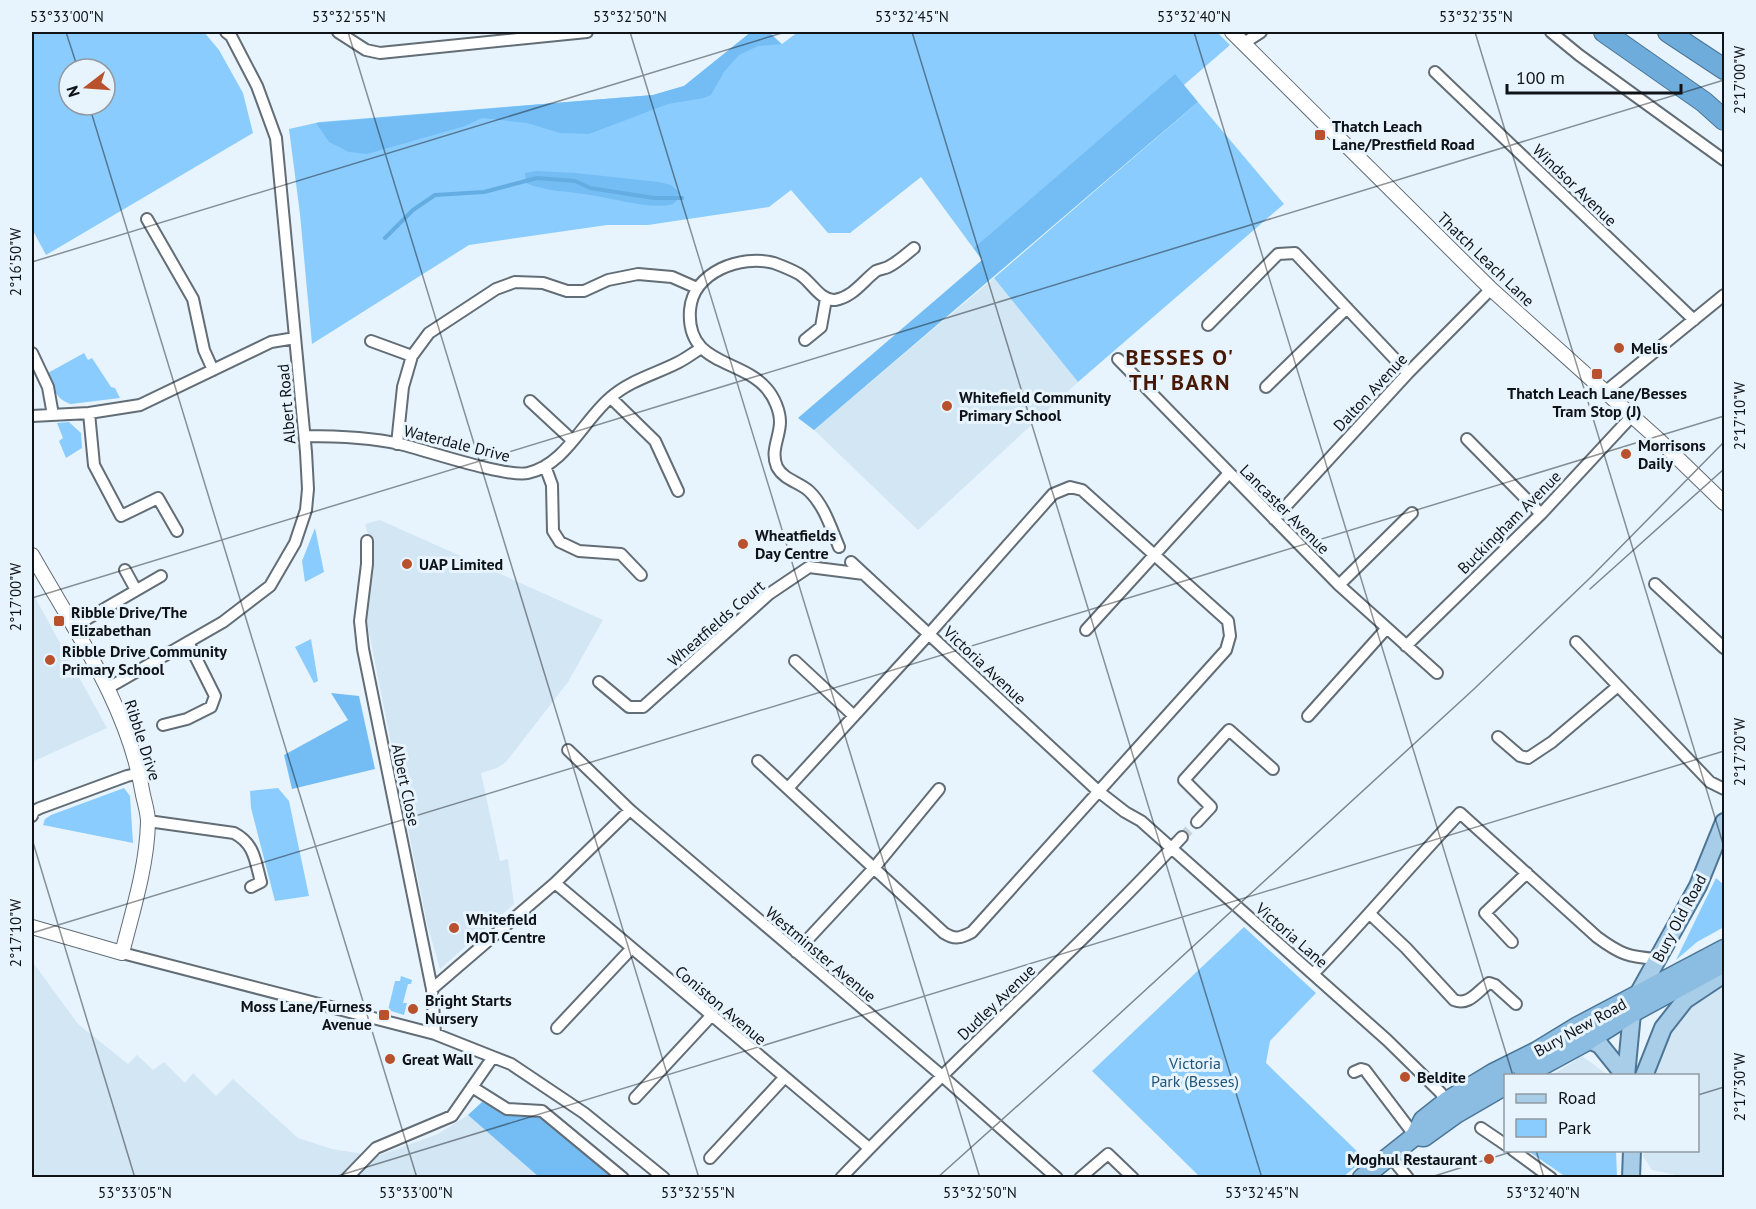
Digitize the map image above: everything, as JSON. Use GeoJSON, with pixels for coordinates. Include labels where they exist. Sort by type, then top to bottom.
{"type":"FeatureCollection","features":[{"type":"Feature","properties":{"kind":"highway"},"geometry":{"type":"LineString","coordinates":[[1604,32],[1704,102],[1725,120]]}},
{"type":"Feature","properties":{"kind":"highway"},"geometry":{"type":"LineString","coordinates":[[1668,32],[1723,68]]}},
{"type":"Feature","properties":{"kind":"highway"},"geometry":{"type":"LineString","coordinates":[[1704,102],[1725,113]]}},
{"type":"Feature","properties":{"kind":"highway","name":"Bury New Road"},"geometry":{"type":"LineString","coordinates":[[1527,1074],[1589,1040],[1634,1004],[1725,949]]}},
{"type":"Feature","properties":{"kind":"highway","name":"Bury New Road"},"geometry":{"type":"LineString","coordinates":[[1451,1107],[1493,1073],[1537,1051],[1578,1026],[1634,1004],[1725,963]]}},
{"type":"Feature","properties":{"kind":"highway","name":"Bury New Road"},"geometry":{"type":"LineString","coordinates":[[1362,1178],[1414,1136],[1423,1120],[1504,1086]]}},
{"type":"Feature","properties":{"kind":"main road","name":"Bury Old Road"},"geometry":{"type":"LineString","coordinates":[[1634,1004],[1698,886],[1725,822]]}},
{"type":"Feature","properties":{"kind":"main road"},"geometry":{"type":"LineString","coordinates":[[1645,1074],[1663,1028],[1685,1000],[1725,974]]}},
{"type":"Feature","properties":{"kind":"main road"},"geometry":{"type":"LineString","coordinates":[[1625,1074],[1634,1004]]}},
{"type":"Feature","properties":{"kind":"main road"},"geometry":{"type":"LineString","coordinates":[[1589,1040],[1600,1046],[1623,1074]]}},
{"type":"Feature","properties":{"kind":"main road"},"geometry":{"type":"LineString","coordinates":[[1631,1178],[1632,1152]]}},
{"type":"Feature","properties":{"kind":"street"},"geometry":{"type":"LineString","coordinates":[[338,32],[366,50],[380,54],[587,32]]}},
{"type":"Feature","properties":{"kind":"street","name":"Thatch Leach Lane"},"geometry":{"type":"LineString","coordinates":[[1232,32],[1491,289],[1660,441],[1725,503]]}},
{"type":"Feature","properties":{"kind":"street"},"geometry":{"type":"LineString","coordinates":[[1244,43],[1261,32]]}},
{"type":"Feature","properties":{"kind":"street"},"geometry":{"type":"LineString","coordinates":[[1551,32],[1725,160]]}},
{"type":"Feature","properties":{"kind":"street","name":"Albert Road"},"geometry":{"type":"LineString","coordinates":[[108,688],[223,622],[270,586],[295,543],[306,510],[308,489],[305,436],[276,138],[257,86],[232,33]]}},
{"type":"Feature","properties":{"kind":"street","name":"Windsor Avenue"},"geometry":{"type":"LineString","coordinates":[[1435,72],[1694,320]]}},
{"type":"Feature","properties":{"kind":"street"},"geometry":{"type":"LineString","coordinates":[[147,219],[193,299],[204,350],[213,370]]}},
{"type":"Feature","properties":{"kind":"street"},"geometry":{"type":"LineString","coordinates":[[839,547],[822,507],[809,491],[787,479],[777,466],[774,450],[780,423],[776,404],[767,389],[755,378],[715,359],[702,348],[691,329],[690,308],[697,288],[707,275],[727,266],[751,261],[773,263],[801,275],[826,299],[836,300],[855,290],[877,270],[888,267],[914,248]]}},
{"type":"Feature","properties":{"kind":"street"},"geometry":{"type":"LineString","coordinates":[[1208,325],[1278,254],[1294,253],[1408,373]]}},
{"type":"Feature","properties":{"kind":"street"},"geometry":{"type":"LineString","coordinates":[[397,444],[403,387],[412,356],[429,333],[496,289],[515,282],[543,284],[567,291],[584,291],[609,280],[638,274],[672,277],[697,288]]}},
{"type":"Feature","properties":{"kind":"street","name":"Dalton Avenue"},"geometry":{"type":"LineString","coordinates":[[1274,519],[1408,373],[1491,289]]}},
{"type":"Feature","properties":{"kind":"street"},"geometry":{"type":"LineString","coordinates":[[1605,392],[1725,296]]}},
{"type":"Feature","properties":{"kind":"street"},"geometry":{"type":"LineString","coordinates":[[806,340],[821,327],[826,299]]}},
{"type":"Feature","properties":{"kind":"street"},"geometry":{"type":"LineString","coordinates":[[1266,387],[1347,309]]}},
{"type":"Feature","properties":{"kind":"street"},"geometry":{"type":"LineString","coordinates":[[32,416],[89,413],[140,405],[271,342],[295,338]]}},
{"type":"Feature","properties":{"kind":"street"},"geometry":{"type":"LineString","coordinates":[[371,341],[384,351],[412,356]]}},
{"type":"Feature","properties":{"kind":"street","name":"Waterdale Drive"},"geometry":{"type":"LineString","coordinates":[[305,436],[353,438],[397,444],[506,472],[525,474],[545,466],[556,458],[610,398],[634,382],[679,362],[702,348]]}},
{"type":"Feature","properties":{"kind":"street"},"geometry":{"type":"LineString","coordinates":[[32,353],[48,387],[52,415]]}},
{"type":"Feature","properties":{"kind":"street","name":"Lancaster Avenue"},"geometry":{"type":"LineString","coordinates":[[1118,359],[1340,585],[1437,673]]}},
{"type":"Feature","properties":{"kind":"street"},"geometry":{"type":"LineString","coordinates":[[610,398],[655,441],[678,491]]}},
{"type":"Feature","properties":{"kind":"street"},"geometry":{"type":"LineString","coordinates":[[530,401],[572,440]]}},
{"type":"Feature","properties":{"kind":"street"},"geometry":{"type":"LineString","coordinates":[[89,413],[93,465],[121,516],[158,498],[177,531]]}},
{"type":"Feature","properties":{"kind":"street","name":"Buckingham Avenue"},"geometry":{"type":"LineString","coordinates":[[1407,646],[1541,513],[1631,417]]}},
{"type":"Feature","properties":{"kind":"street"},"geometry":{"type":"LineString","coordinates":[[1467,439],[1541,513]]}},
{"type":"Feature","properties":{"kind":"street"},"geometry":{"type":"LineString","coordinates":[[545,466],[552,485],[553,531],[560,542],[579,551],[621,554],[636,561],[641,575]]}},
{"type":"Feature","properties":{"kind":"street"},"geometry":{"type":"LineString","coordinates":[[1086,630],[1155,557],[1229,473]]}},
{"type":"Feature","properties":{"kind":"street"},"geometry":{"type":"LineString","coordinates":[[758,761],[944,933],[954,938],[963,937],[972,932],[1226,650],[1230,636],[1228,621],[1083,490],[1066,488],[1053,494],[788,788]]}},
{"type":"Feature","properties":{"kind":"street"},"geometry":{"type":"LineString","coordinates":[[1340,585],[1412,513]]}},
{"type":"Feature","properties":{"kind":"street","name":"Albert Close"},"geometry":{"type":"LineString","coordinates":[[367,541],[367,564],[360,621],[363,649],[432,989],[435,1034]]}},
{"type":"Feature","properties":{"kind":"street","name":"Ribble Drive"},"geometry":{"type":"LineString","coordinates":[[32,555],[108,688],[124,723],[140,773],[148,821],[141,878],[122,953]]}},
{"type":"Feature","properties":{"kind":"street","name":"Victoria Avenue"},"geometry":{"type":"LineString","coordinates":[[851,562],[1098,791]]}},
{"type":"Feature","properties":{"kind":"street","name":"Wheatfields Court"},"geometry":{"type":"LineString","coordinates":[[599,682],[629,707],[642,707],[769,594],[809,567],[865,574]]}},
{"type":"Feature","properties":{"kind":"street"},"geometry":{"type":"LineString","coordinates":[[125,570],[136,590]]}},
{"type":"Feature","properties":{"kind":"street"},"geometry":{"type":"LineString","coordinates":[[73,627],[161,576]]}},
{"type":"Feature","properties":{"kind":"street"},"geometry":{"type":"LineString","coordinates":[[1655,584],[1725,648]]}},
{"type":"Feature","properties":{"kind":"street"},"geometry":{"type":"LineString","coordinates":[[1308,716],[1386,629]]}},
{"type":"Feature","properties":{"kind":"street"},"geometry":{"type":"LineString","coordinates":[[163,725],[187,719],[211,707],[215,696],[188,642]]}},
{"type":"Feature","properties":{"kind":"street"},"geometry":{"type":"LineString","coordinates":[[1576,642],[1710,782],[1725,789]]}},
{"type":"Feature","properties":{"kind":"street"},"geometry":{"type":"LineString","coordinates":[[795,661],[854,716]]}},
{"type":"Feature","properties":{"kind":"street"},"geometry":{"type":"LineString","coordinates":[[1498,738],[1520,756],[1527,758],[1552,742],[1618,686]]}},
{"type":"Feature","properties":{"kind":"street"},"geometry":{"type":"LineString","coordinates":[[1197,822],[1211,807],[1184,780],[1230,730],[1273,769]]}},
{"type":"Feature","properties":{"kind":"street","name":"Westminster Avenue"},"geometry":{"type":"LineString","coordinates":[[568,750],[630,810],[1057,1178]]}},
{"type":"Feature","properties":{"kind":"street"},"geometry":{"type":"LineString","coordinates":[[32,816],[34,811],[40,808],[140,773]]}},
{"type":"Feature","properties":{"kind":"street"},"geometry":{"type":"LineString","coordinates":[[796,952],[874,868],[939,789]]}},
{"type":"Feature","properties":{"kind":"street","name":"Victoria Lane"},"geometry":{"type":"LineString","coordinates":[[1098,791],[1141,821],[1314,973],[1387,1040],[1440,1092],[1451,1107]]}},
{"type":"Feature","properties":{"kind":"street"},"geometry":{"type":"LineString","coordinates":[[432,989],[555,883],[630,810]]}},
{"type":"Feature","properties":{"kind":"street"},"geometry":{"type":"LineString","coordinates":[[1314,973],[1370,914],[1409,866],[1460,813],[1596,937],[1618,952],[1635,957],[1657,959]]}},
{"type":"Feature","properties":{"kind":"street"},"geometry":{"type":"LineString","coordinates":[[148,821],[234,833],[245,839],[253,850],[261,882],[251,887]]}},
{"type":"Feature","properties":{"kind":"street","name":"Dudley Avenue"},"geometry":{"type":"LineString","coordinates":[[841,1178],[941,1076],[1118,904],[1182,837]]}},
{"type":"Feature","properties":{"kind":"street"},"geometry":{"type":"LineString","coordinates":[[1512,942],[1485,913],[1527,873]]}},
{"type":"Feature","properties":{"kind":"street","name":"Coniston Avenue"},"geometry":{"type":"LineString","coordinates":[[555,883],[869,1148]]}},
{"type":"Feature","properties":{"kind":"street"},"geometry":{"type":"LineString","coordinates":[[1370,914],[1406,948],[1454,1000],[1461,1003],[1467,1002],[1489,983],[1495,985],[1516,1004]]}},
{"type":"Feature","properties":{"kind":"street"},"geometry":{"type":"LineString","coordinates":[[32,927],[122,953],[435,1034],[511,1064],[584,1113],[664,1178]]}},
{"type":"Feature","properties":{"kind":"street"},"geometry":{"type":"LineString","coordinates":[[557,1028],[631,949]]}},
{"type":"Feature","properties":{"kind":"street"},"geometry":{"type":"LineString","coordinates":[[635,1098],[711,1016]]}},
{"type":"Feature","properties":{"kind":"street"},"geometry":{"type":"LineString","coordinates":[[347,1178],[376,1148],[452,1116],[493,1057]]}},
{"type":"Feature","properties":{"kind":"street"},"geometry":{"type":"LineString","coordinates":[[1354,1072],[1360,1069],[1365,1070],[1414,1136]]}},
{"type":"Feature","properties":{"kind":"street"},"geometry":{"type":"LineString","coordinates":[[710,1158],[784,1078]]}},
{"type":"Feature","properties":{"kind":"street"},"geometry":{"type":"LineString","coordinates":[[472,1087],[507,1109],[543,1111],[623,1178]]}},
{"type":"Feature","properties":{"kind":"street"},"geometry":{"type":"LineString","coordinates":[[1481,1128],[1497,1132],[1504,1142]]}},
{"type":"Feature","properties":{"kind":"street"},"geometry":{"type":"LineString","coordinates":[[1516,1152],[1551,1178]]}},
{"type":"Feature","properties":{"kind":"street"},"geometry":{"type":"LineString","coordinates":[[1080,1178],[1108,1154],[1133,1178]]}},
{"type":"Feature","properties":{"kind":"street"},"geometry":{"type":"LineString","coordinates":[[1389,1155],[1408,1178]]}},
{"type":"Feature","properties":{"kind":"shaded area"},"geometry":{"type":"Polygon","coordinates":[[[751,32],[769,32],[781,44],[758,46],[739,55],[724,72],[711,95],[668,104],[589,134],[560,133],[527,123],[482,118],[465,126],[367,154],[349,152],[329,142],[316,123],[653,95],[684,86],[751,32]]]}},
{"type":"Feature","properties":{"kind":"shaded area"},"geometry":{"type":"Polygon","coordinates":[[[1175,74],[1198,102],[814,430],[798,418],[982,260],[974,248],[1175,74]]]}},
{"type":"Feature","properties":{"kind":"shaded area"},"geometry":{"type":"Polygon","coordinates":[[[536,171],[659,182],[671,185],[680,193],[676,201],[671,204],[660,206],[641,204],[550,190],[526,183],[525,173],[536,171]]]}},
{"type":"Feature","properties":{"kind":"shaded area","name":"Whitefield Community Primary School"},"geometry":{"type":"Polygon","coordinates":[[[994,278],[1078,382],[918,530],[814,430],[994,278]]]}},
{"type":"Feature","properties":{"kind":"shaded area"},"geometry":{"type":"Polygon","coordinates":[[[380,520],[603,620],[568,682],[506,762],[497,768],[481,773],[500,861],[508,859],[514,904],[440,969],[427,924],[364,607],[372,549],[365,524],[380,520]]]}},
{"type":"Feature","properties":{"kind":"shaded area","name":"Ribble Drive Community Primary School"},"geometry":{"type":"Polygon","coordinates":[[[32,592],[107,728],[32,762],[32,592]]]}},
{"type":"Feature","properties":{"kind":"shaded area"},"geometry":{"type":"Polygon","coordinates":[[[331,693],[359,696],[375,769],[292,789],[284,755],[348,720],[331,693]]]}},
{"type":"Feature","properties":{"kind":"shaded area"},"geometry":{"type":"Polygon","coordinates":[[[32,961],[78,1024],[128,1064],[137,1055],[153,1070],[164,1062],[185,1083],[193,1073],[216,1096],[233,1079],[298,1138],[332,1149],[377,1156],[438,1134],[468,1115],[539,1177],[32,1177],[32,961]]]}},
{"type":"Feature","properties":{"kind":"shaded area"},"geometry":{"type":"Polygon","coordinates":[[[1724,980],[1724,1177],[1686,1177],[1652,1170],[1643,1156],[1644,1152],[1699,1152],[1699,1074],[1650,1074],[1671,1024],[1707,989],[1724,980]]]}},
{"type":"Feature","properties":{"kind":"shaded area"},"geometry":{"type":"Polygon","coordinates":[[[1582,1056],[1607,1074],[1554,1074],[1582,1056]]]}},
{"type":"Feature","properties":{"kind":"shaded area"},"geometry":{"type":"Polygon","coordinates":[[[482,1102],[508,1113],[543,1118],[614,1175],[613,1178],[539,1177],[468,1115],[482,1102]]]}},
{"type":"Feature","properties":{"kind":"green space"},"geometry":{"type":"Polygon","coordinates":[[[32,32],[204,32],[219,50],[243,93],[253,133],[46,255],[32,229],[32,32]]]}},
{"type":"Feature","properties":{"kind":"green space"},"geometry":{"type":"Polygon","coordinates":[[[751,32],[769,32],[782,44],[798,32],[1217,32],[1230,45],[982,260],[921,177],[850,233],[828,233],[791,190],[769,207],[648,225],[607,225],[469,245],[312,344],[300,214],[289,129],[320,122],[653,95],[684,86],[751,32]]]}},
{"type":"Feature","properties":{"kind":"green space"},"geometry":{"type":"Polygon","coordinates":[[[1198,102],[1284,204],[1078,382],[994,278],[1198,102]]]}},
{"type":"Feature","properties":{"kind":"green space"},"geometry":{"type":"Polygon","coordinates":[[[84,353],[88,360],[92,358],[120,398],[71,404],[58,396],[46,374],[84,353]]]}},
{"type":"Feature","properties":{"kind":"green space"},"geometry":{"type":"Polygon","coordinates":[[[69,422],[81,433],[82,448],[66,458],[59,441],[63,438],[57,423],[69,422]]]}},
{"type":"Feature","properties":{"kind":"green space"},"geometry":{"type":"Polygon","coordinates":[[[315,528],[324,572],[305,582],[302,561],[315,528]]]}},
{"type":"Feature","properties":{"kind":"green space"},"geometry":{"type":"Polygon","coordinates":[[[311,639],[318,681],[314,683],[295,647],[311,639]]]}},
{"type":"Feature","properties":{"kind":"green space"},"geometry":{"type":"Polygon","coordinates":[[[124,788],[130,796],[133,843],[43,825],[45,819],[51,815],[124,788]]]}},
{"type":"Feature","properties":{"kind":"green space"},"geometry":{"type":"Polygon","coordinates":[[[278,788],[289,801],[309,896],[275,901],[251,808],[250,791],[278,788]]]}},
{"type":"Feature","properties":{"kind":"green space"},"geometry":{"type":"Polygon","coordinates":[[[1716,878],[1724,885],[1724,927],[1697,942],[1676,960],[1716,878]]]}},
{"type":"Feature","properties":{"kind":"green space","name":"Victoria Park (Besses)"},"geometry":{"type":"Polygon","coordinates":[[[1244,927],[1316,993],[1270,1041],[1266,1063],[1365,1159],[1343,1177],[1200,1177],[1092,1071],[1244,927]]]}},
{"type":"Feature","properties":{"kind":"green space"},"geometry":{"type":"Polygon","coordinates":[[[401,976],[412,980],[411,984],[408,984],[403,1003],[407,1003],[404,1015],[388,1010],[395,981],[400,981],[401,976]]]}},
{"type":"Feature","properties":{"kind":"green space"},"geometry":{"type":"Polygon","coordinates":[[[1529,1152],[1616,1152],[1617,1177],[1566,1177],[1529,1152]]]}},
{"type":"Feature","properties":{"kind":"waterway"},"geometry":{"type":"LineString","coordinates":[[385,238],[413,210],[435,195],[484,192],[537,178],[575,181],[590,188],[654,198],[682,198]]}},
{"type":"Feature","properties":{"kind":"tunnel"},"geometry":{"type":"LineString","coordinates":[[1182,837],[1197,822]]}},
{"type":"Feature","properties":{"kind":"tram line"},"geometry":{"type":"LineString","coordinates":[[937,1178],[1474,689],[1591,577],[1724,442]]}},
{"type":"Feature","properties":{"kind":"tram line"},"geometry":{"type":"LineString","coordinates":[[1590,589],[1724,469]]}},
{"type":"Feature","properties":{"kind":"place","name":"Thatch Leach Lane/Prestfield Road"},"geometry":{"type":"Point","coordinates":[1320,135]}},
{"type":"Feature","properties":{"kind":"place","name":"Melis"},"geometry":{"type":"Point","coordinates":[1619,348]}},
{"type":"Feature","properties":{"kind":"place","name":"Thatch Leach Lane/Besses Tram Stop (J)"},"geometry":{"type":"Point","coordinates":[1597,374]}},
{"type":"Feature","properties":{"kind":"place","name":"Whitefield Community Primary School"},"geometry":{"type":"Point","coordinates":[947,406]}},
{"type":"Feature","properties":{"kind":"place","name":"Morrisons Daily"},"geometry":{"type":"Point","coordinates":[1626,454]}},
{"type":"Feature","properties":{"kind":"place","name":"Wheatfields Day Centre"},"geometry":{"type":"Point","coordinates":[743,544]}},
{"type":"Feature","properties":{"kind":"place","name":"UAP Limited"},"geometry":{"type":"Point","coordinates":[407,564]}},
{"type":"Feature","properties":{"kind":"place","name":"Ribble Drive/The Elizabethan"},"geometry":{"type":"Point","coordinates":[59,621]}},
{"type":"Feature","properties":{"kind":"place","name":"Ribble Drive Community Primary School"},"geometry":{"type":"Point","coordinates":[50,660]}},
{"type":"Feature","properties":{"kind":"place","name":"Whitefield MOT Centre"},"geometry":{"type":"Point","coordinates":[454,928]}},
{"type":"Feature","properties":{"kind":"place","name":"Bright Starts Nursery"},"geometry":{"type":"Point","coordinates":[413,1009]}},
{"type":"Feature","properties":{"kind":"place","name":"Moss Lane/Furness Avenue"},"geometry":{"type":"Point","coordinates":[384,1015]}},
{"type":"Feature","properties":{"kind":"place","name":"Great Wall"},"geometry":{"type":"Point","coordinates":[390,1059]}},
{"type":"Feature","properties":{"kind":"place","name":"Beldite"},"geometry":{"type":"Point","coordinates":[1405,1077]}},
{"type":"Feature","properties":{"kind":"place","name":"Moghul Restaurant"},"geometry":{"type":"Point","coordinates":[1489,1159]}},
{"type":"Feature","properties":{"kind":"district","name":"BESSES O' TH' BARN"},"geometry":{"type":"Point","coordinates":[1180,370]}}]}
